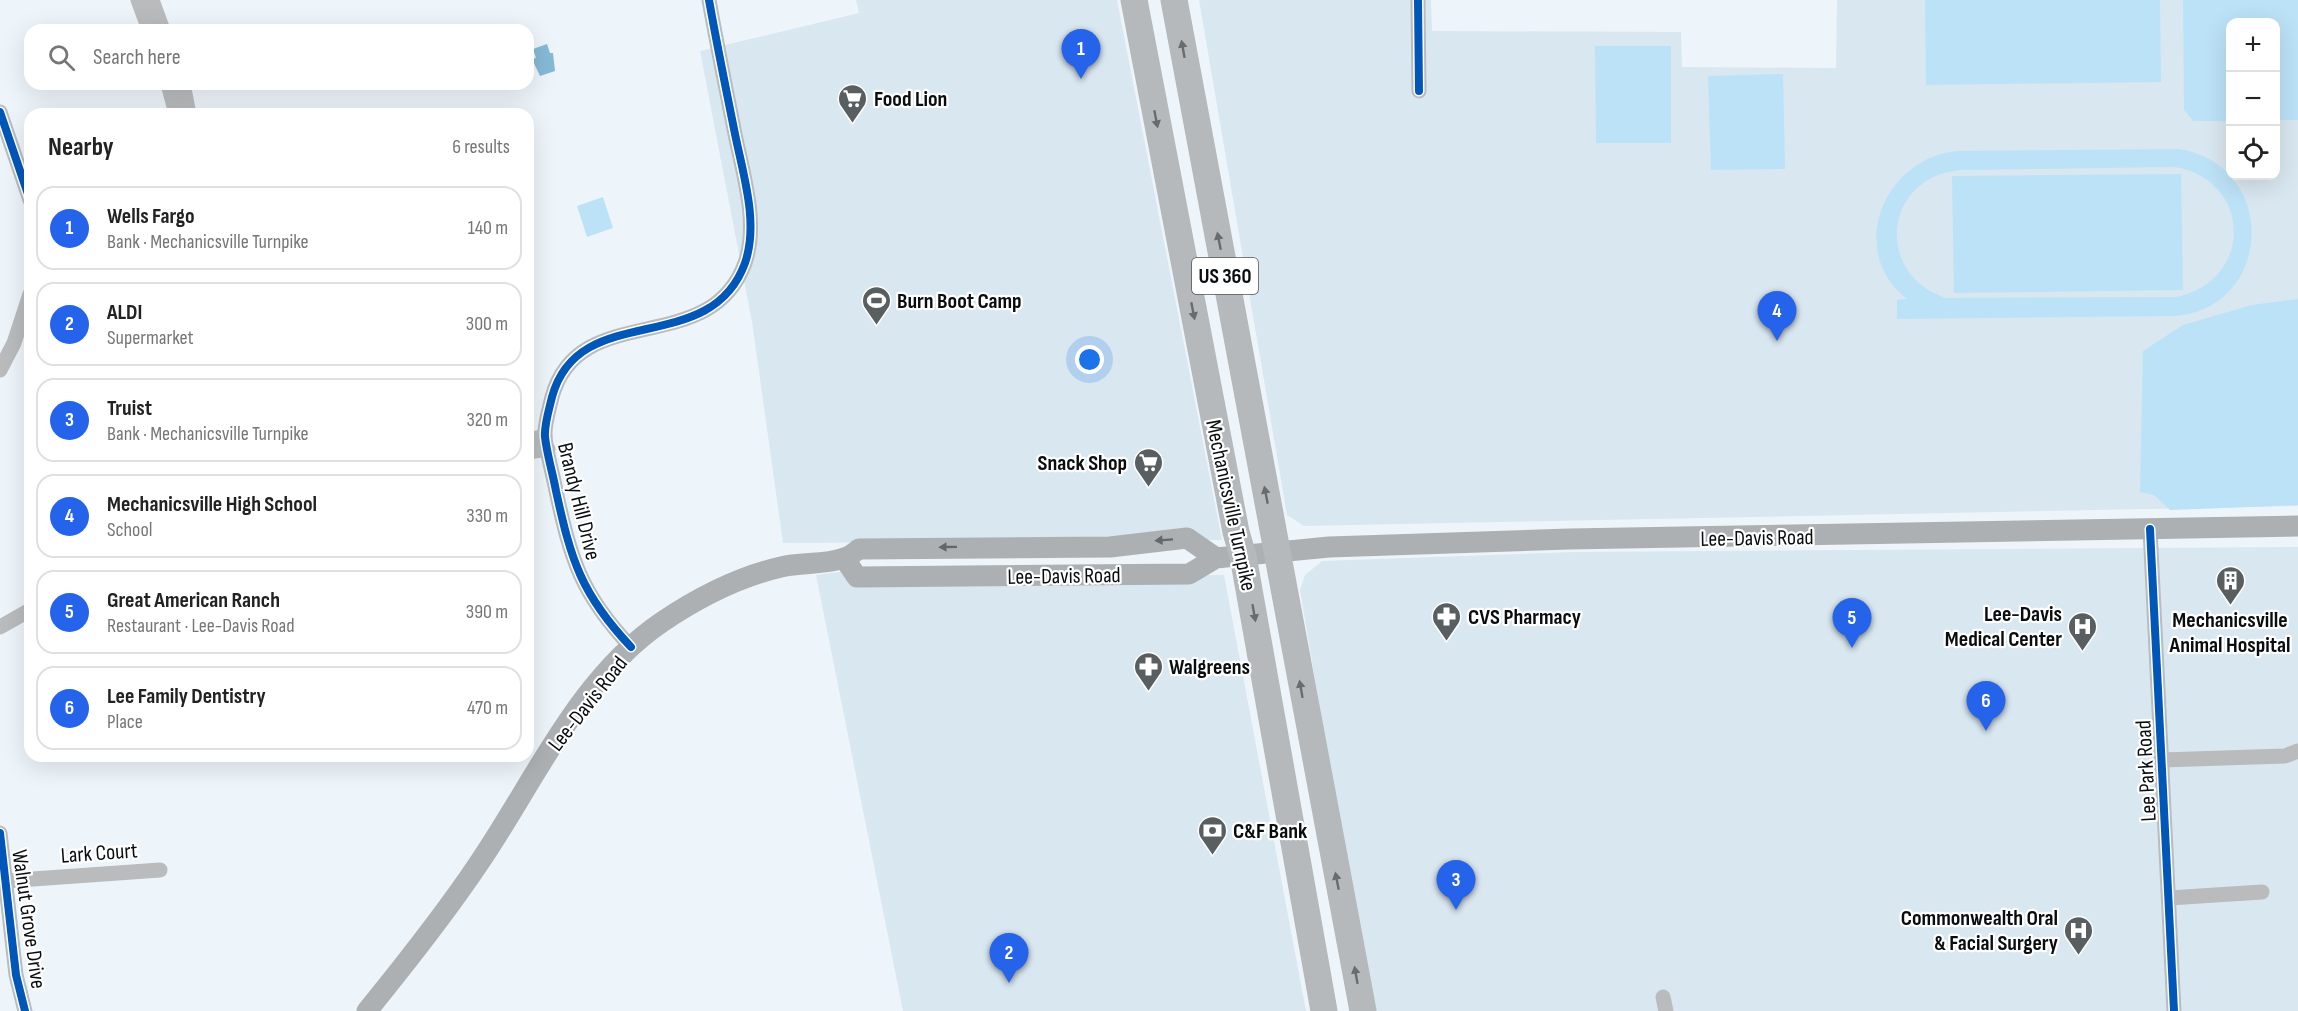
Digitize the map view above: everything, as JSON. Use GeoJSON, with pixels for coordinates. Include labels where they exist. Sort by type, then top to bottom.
{"type":"FeatureCollection","features":[{"type":"Feature","properties":{"kind":"highway","name":"Mechanicsville Turnpike"},"geometry":{"type":"LineString","coordinates":[[1134,0],[1236,531],[1243,556],[1324,1011]]}},
{"type":"Feature","properties":{"kind":"highway","name":"Mechanicsville Turnpike"},"geometry":{"type":"LineString","coordinates":[[1174,0],[1363,1011]]}},
{"type":"Feature","properties":{"kind":"main road","name":"Lee-Davis Road"},"geometry":{"type":"LineString","coordinates":[[844,558],[858,577],[1189,574],[1216,558],[1329,547],[1569,538],[2298,526]]}},
{"type":"Feature","properties":{"kind":"main road","name":"Lee-Davis Road"},"geometry":{"type":"LineString","coordinates":[[367,1011],[442,916],[480,862],[563,730],[590,692],[631,647],[660,623],[693,602],[737,581],[783,566],[844,558],[859,549],[1110,547],[1187,538],[1216,558]]}},
{"type":"Feature","properties":{"kind":"main road"},"geometry":{"type":"LineString","coordinates":[[963,576],[976,562],[1022,555],[1051,546]]}},
{"type":"Feature","properties":{"kind":"street"},"geometry":{"type":"LineString","coordinates":[[138,0],[147,24]]}},
{"type":"Feature","properties":{"kind":"street"},"geometry":{"type":"LineString","coordinates":[[152,0],[161,24]]}},
{"type":"Feature","properties":{"kind":"street","name":"Brandy Hill Drive"},"geometry":{"type":"LineString","coordinates":[[631,647],[602,614],[574,565],[566,539],[546,443],[555,387],[569,363],[583,351],[606,339],[680,323],[704,312],[723,297],[745,264],[751,241],[748,203],[709,0]]}},
{"type":"Feature","properties":{"kind":"street"},"geometry":{"type":"LineString","coordinates":[[1418,0],[1419,91]]}},
{"type":"Feature","properties":{"kind":"street"},"geometry":{"type":"LineString","coordinates":[[170,90],[174,108]]}},
{"type":"Feature","properties":{"kind":"street"},"geometry":{"type":"LineString","coordinates":[[184,90],[188,108]]}},
{"type":"Feature","properties":{"kind":"street"},"geometry":{"type":"LineString","coordinates":[[0,112],[24,182]]}},
{"type":"Feature","properties":{"kind":"street"},"geometry":{"type":"LineString","coordinates":[[0,370],[14,343],[24,312]]}},
{"type":"Feature","properties":{"kind":"street"},"geometry":{"type":"LineString","coordinates":[[534,441],[546,443]]}},
{"type":"Feature","properties":{"kind":"street"},"geometry":{"type":"LineString","coordinates":[[534,449],[546,443]]}},
{"type":"Feature","properties":{"kind":"street","name":"Lee Park Road"},"geometry":{"type":"LineString","coordinates":[[2150,529],[2174,1011]]}},
{"type":"Feature","properties":{"kind":"street"},"geometry":{"type":"LineString","coordinates":[[0,627],[24,613]]}},
{"type":"Feature","properties":{"kind":"street"},"geometry":{"type":"LineString","coordinates":[[2162,760],[2285,756],[2298,751]]}},
{"type":"Feature","properties":{"kind":"street","name":"Walnut Grove Drive"},"geometry":{"type":"LineString","coordinates":[[0,832],[16,975],[25,1011]]}},
{"type":"Feature","properties":{"kind":"street","name":"Lark Court"},"geometry":{"type":"LineString","coordinates":[[5,881],[160,870]]}},
{"type":"Feature","properties":{"kind":"street"},"geometry":{"type":"LineString","coordinates":[[2169,898],[2262,892]]}},
{"type":"Feature","properties":{"kind":"shaded area"},"geometry":{"type":"Polygon","coordinates":[[[856,0],[1117,0],[1222,540],[783,543],[752,322],[700,51],[859,13],[856,0]]]}},
{"type":"Feature","properties":{"kind":"shaded area"},"geometry":{"type":"Polygon","coordinates":[[[1199,0],[1431,0],[1432,31],[1681,32],[1682,67],[1836,68],[1837,0],[2298,0],[2298,506],[1304,526],[1287,515],[1199,0]]]}},
{"type":"Feature","properties":{"kind":"shaded area"},"geometry":{"type":"Polygon","coordinates":[[[1925,0],[2160,0],[2161,82],[1926,85],[1925,0]]]}},
{"type":"Feature","properties":{"kind":"shaded area"},"geometry":{"type":"Polygon","coordinates":[[[2183,0],[2298,0],[2298,120],[2280,120],[2280,18],[2226,18],[2226,121],[2193,121],[2184,110],[2183,0]]]}},
{"type":"Feature","properties":{"kind":"shaded area"},"geometry":{"type":"Polygon","coordinates":[[[547,44],[550,53],[553,53],[555,71],[540,76],[534,63],[536,58],[534,49],[547,44]]]}},
{"type":"Feature","properties":{"kind":"shaded area"},"geometry":{"type":"Polygon","coordinates":[[[1595,46],[1671,46],[1671,143],[1596,143],[1595,46]]]}},
{"type":"Feature","properties":{"kind":"shaded area"},"geometry":{"type":"Polygon","coordinates":[[[1783,74],[1785,169],[1711,170],[1708,76],[1783,74]]]}},
{"type":"Feature","properties":{"kind":"shaded area"},"geometry":{"type":"Polygon","coordinates":[[[2179,149],[2212,160],[2226,173],[2226,180],[2234,181],[2248,207],[2252,236],[2246,264],[2231,289],[2208,307],[2175,316],[1897,319],[1897,300],[1907,299],[1888,279],[1879,256],[1877,232],[1882,208],[1894,187],[1911,169],[1934,157],[1960,151],[2179,149]],[[2175,167],[1961,170],[1935,176],[1916,189],[1903,207],[1897,227],[1898,249],[1907,269],[1923,286],[1946,298],[2175,297],[2201,288],[2219,273],[2230,253],[2234,232],[2230,211],[2219,191],[2201,176],[2175,167]]]}},
{"type":"Feature","properties":{"kind":"shaded area"},"geometry":{"type":"Polygon","coordinates":[[[2181,174],[2183,290],[1954,293],[1952,176],[2181,174]]]}},
{"type":"Feature","properties":{"kind":"shaded area"},"geometry":{"type":"Polygon","coordinates":[[[603,197],[613,228],[587,237],[577,206],[603,197]]]}},
{"type":"Feature","properties":{"kind":"shaded area"},"geometry":{"type":"Polygon","coordinates":[[[2298,299],[2298,505],[2170,510],[2154,495],[2140,492],[2143,351],[2183,325],[2252,305],[2298,299]]]}},
{"type":"Feature","properties":{"kind":"shaded area"},"geometry":{"type":"Polygon","coordinates":[[[2298,547],[2298,1011],[1375,1011],[1346,863],[1300,590],[1305,575],[1322,561],[1573,552],[2298,547]]]}},
{"type":"Feature","properties":{"kind":"shaded area"},"geometry":{"type":"Polygon","coordinates":[[[886,566],[1076,577],[1224,575],[1306,1011],[903,1011],[816,575],[886,566]]]}},
{"type":"Feature","properties":{"kind":"cycle path"},"geometry":{"type":"LineString","coordinates":[[631,647],[600,610],[580,575],[561,515],[545,428],[552,397],[567,367],[589,348],[616,337],[676,322],[704,311],[728,293],[745,263],[750,232],[748,198],[709,0]]}},
{"type":"Feature","properties":{"kind":"cycle path"},"geometry":{"type":"LineString","coordinates":[[1418,0],[1419,91]]}},
{"type":"Feature","properties":{"kind":"cycle path"},"geometry":{"type":"LineString","coordinates":[[0,112],[24,182]]}},
{"type":"Feature","properties":{"kind":"cycle path"},"geometry":{"type":"LineString","coordinates":[[2150,529],[2174,1011]]}},
{"type":"Feature","properties":{"kind":"cycle path"},"geometry":{"type":"LineString","coordinates":[[0,833],[16,975],[25,1011]]}},
{"type":"Feature","properties":{"kind":"place","name":"Wells Fargo"},"geometry":{"type":"Point","coordinates":[1081,79]}},
{"type":"Feature","properties":{"kind":"place","name":"Food Lion"},"geometry":{"type":"Point","coordinates":[853,124]}},
{"type":"Feature","properties":{"kind":"place","name":"Burn Boot Camp"},"geometry":{"type":"Point","coordinates":[876,326]}},
{"type":"Feature","properties":{"kind":"place","name":"Mechanicsville High School"},"geometry":{"type":"Point","coordinates":[1777,341]}},
{"type":"Feature","properties":{"kind":"place","name":"Snack Shop"},"geometry":{"type":"Point","coordinates":[1148,488]}},
{"type":"Feature","properties":{"kind":"place","name":"Mechanicsville Animal Hospital"},"geometry":{"type":"Point","coordinates":[2230,606]}},
{"type":"Feature","properties":{"kind":"place","name":"CVS Pharmacy"},"geometry":{"type":"Point","coordinates":[1447,642]}},
{"type":"Feature","properties":{"kind":"place","name":"Great American Ranch"},"geometry":{"type":"Point","coordinates":[1852,648]}},
{"type":"Feature","properties":{"kind":"place","name":"Lee-Davis Medical Center"},"geometry":{"type":"Point","coordinates":[2083,652]}},
{"type":"Feature","properties":{"kind":"place","name":"Walgreens"},"geometry":{"type":"Point","coordinates":[1148,692]}},
{"type":"Feature","properties":{"kind":"place","name":"Lee Family Dentistry"},"geometry":{"type":"Point","coordinates":[1986,731]}},
{"type":"Feature","properties":{"kind":"place","name":"C&F Bank"},"geometry":{"type":"Point","coordinates":[1212,856]}},
{"type":"Feature","properties":{"kind":"place","name":"Truist"},"geometry":{"type":"Point","coordinates":[1456,910]}},
{"type":"Feature","properties":{"kind":"place","name":"Commonwealth Oral & Facial Surgery"},"geometry":{"type":"Point","coordinates":[2079,956]}},
{"type":"Feature","properties":{"kind":"place","name":"ALDI"},"geometry":{"type":"Point","coordinates":[1009,983]}}]}
